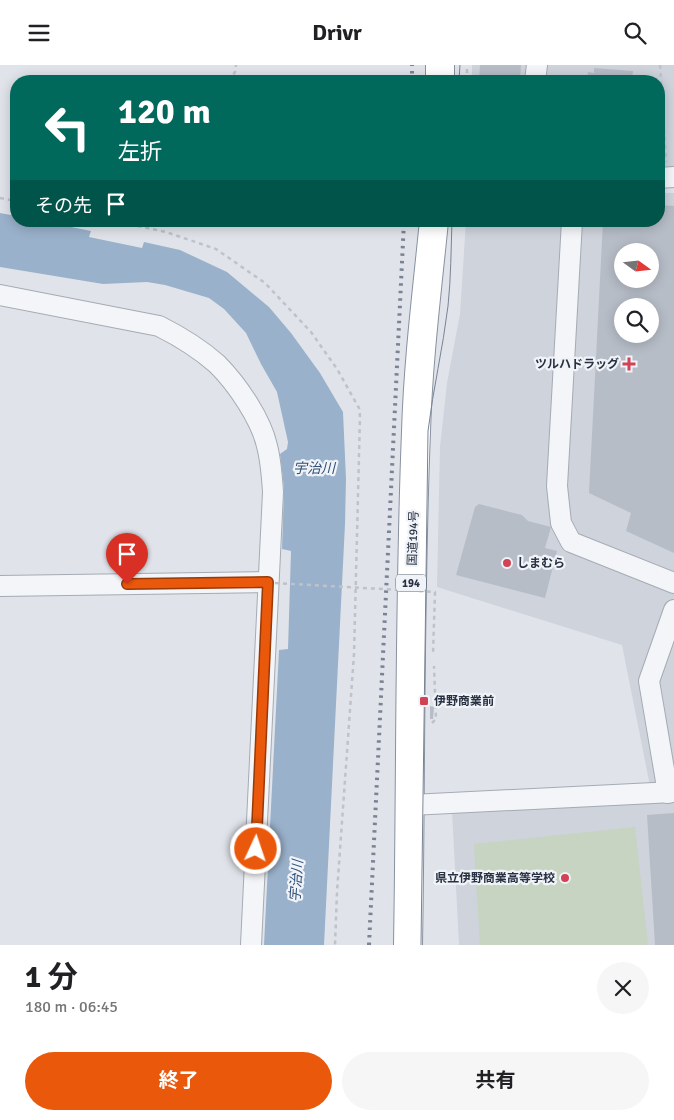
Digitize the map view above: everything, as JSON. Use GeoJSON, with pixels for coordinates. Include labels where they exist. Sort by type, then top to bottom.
{"type":"FeatureCollection","features":[{"type":"Feature","properties":{"kind":"highway","name":"国道194号"},"geometry":{"type":"LineString","coordinates":[[408,945],[411,805],[411,604],[416,430],[433,227]]}},
{"type":"Feature","properties":{"kind":"street"},"geometry":{"type":"LineString","coordinates":[[572,227],[557,486],[561,523],[571,542],[674,583]]}},
{"type":"Feature","properties":{"kind":"street"},"geometry":{"type":"LineString","coordinates":[[0,295],[159,326],[181,337],[217,364],[253,414],[267,445],[273,492],[272,582],[251,945]]}},
{"type":"Feature","properties":{"kind":"street"},"geometry":{"type":"LineString","coordinates":[[0,586],[272,582]]}},
{"type":"Feature","properties":{"kind":"street"},"geometry":{"type":"LineString","coordinates":[[411,805],[671,793],[649,681],[674,610]]}},
{"type":"Feature","properties":{"kind":"path"},"geometry":{"type":"LineString","coordinates":[[665,159],[666,178]]}},
{"type":"Feature","properties":{"kind":"path"},"geometry":{"type":"LineString","coordinates":[[142,227],[166,232],[216,249],[265,283],[311,332],[337,369],[359,408],[354,654],[335,945]]}},
{"type":"Feature","properties":{"kind":"path"},"geometry":{"type":"LineString","coordinates":[[272,582],[435,592],[433,654]]}},
{"type":"Feature","properties":{"kind":"shaded area"},"geometry":{"type":"Polygon","coordinates":[[[472,65],[674,65],[674,167],[665,168],[665,75],[472,75],[472,65]]]}},
{"type":"Feature","properties":{"kind":"shaded area"},"geometry":{"type":"Polygon","coordinates":[[[665,193],[674,193],[674,784],[650,786],[622,645],[437,587],[440,447],[447,383],[460,314],[466,227],[665,227],[665,193]]]}},
{"type":"Feature","properties":{"kind":"shaded area","name":"県立伊野商業高等学校"},"geometry":{"type":"Polygon","coordinates":[[[674,798],[674,945],[459,945],[452,811],[674,798]]]}},
{"type":"Feature","properties":{"kind":"green space"},"geometry":{"type":"Polygon","coordinates":[[[635,827],[648,945],[480,945],[474,844],[635,827]]]}},
{"type":"Feature","properties":{"kind":"water","name":"宇治川"},"geometry":{"type":"Polygon","coordinates":[[[0,213],[10,215],[10,227],[71,227],[91,231],[89,237],[142,248],[144,242],[180,250],[227,272],[269,307],[291,333],[320,373],[343,412],[346,479],[345,524],[324,945],[264,945],[279,650],[288,649],[291,551],[282,549],[284,488],[280,454],[287,449],[288,442],[277,392],[246,333],[224,309],[209,298],[165,285],[147,282],[103,284],[0,267],[0,213]]]}},
{"type":"Feature","properties":{"kind":"building"},"geometry":{"type":"Polygon","coordinates":[[[480,65],[521,65],[520,75],[479,75],[480,65]]]}},
{"type":"Feature","properties":{"kind":"building"},"geometry":{"type":"Polygon","coordinates":[[[594,68],[633,71],[633,75],[588,75],[588,72],[594,73],[594,68]]]}},
{"type":"Feature","properties":{"kind":"building"},"geometry":{"type":"Polygon","coordinates":[[[665,205],[674,206],[674,553],[626,531],[631,513],[589,493],[603,227],[665,227],[665,205]]]}},
{"type":"Feature","properties":{"kind":"building","name":"しまむら"},"geometry":{"type":"Polygon","coordinates":[[[479,504],[522,515],[528,521],[551,527],[545,548],[557,551],[545,598],[456,575],[475,507],[479,504]]]}},
{"type":"Feature","properties":{"kind":"building"},"geometry":{"type":"Polygon","coordinates":[[[430,706],[434,707],[433,719],[430,719],[430,706]]]}},
{"type":"Feature","properties":{"kind":"building"},"geometry":{"type":"Polygon","coordinates":[[[674,813],[674,945],[655,945],[647,815],[674,813]]]}},
{"type":"Feature","properties":{"kind":"tram line"},"geometry":{"type":"LineString","coordinates":[[459,75],[460,65]]}},
{"type":"Feature","properties":{"kind":"tram line"},"geometry":{"type":"LineString","coordinates":[[421,945],[428,431],[448,306],[452,227]]}},
{"type":"Feature","properties":{"kind":"railway"},"geometry":{"type":"LineString","coordinates":[[412,65],[412,75]]}},
{"type":"Feature","properties":{"kind":"railway"},"geometry":{"type":"LineString","coordinates":[[369,945],[404,227]]}},
{"type":"Feature","properties":{"kind":"place","name":"ツルハドラッグ"},"geometry":{"type":"Point","coordinates":[629,364]}},
{"type":"Feature","properties":{"kind":"place","name":"しまむら"},"geometry":{"type":"Point","coordinates":[507,563]}},
{"type":"Feature","properties":{"kind":"place","name":"伊野商業前"},"geometry":{"type":"Point","coordinates":[424,701]}},
{"type":"Feature","properties":{"kind":"place","name":"県立伊野商業高等学校"},"geometry":{"type":"Point","coordinates":[565,878]}},
{"type":"Feature","properties":{"kind":"route"},"geometry":{"type":"LineString","coordinates":[[127,584],[268,582],[256,849]]}}]}
